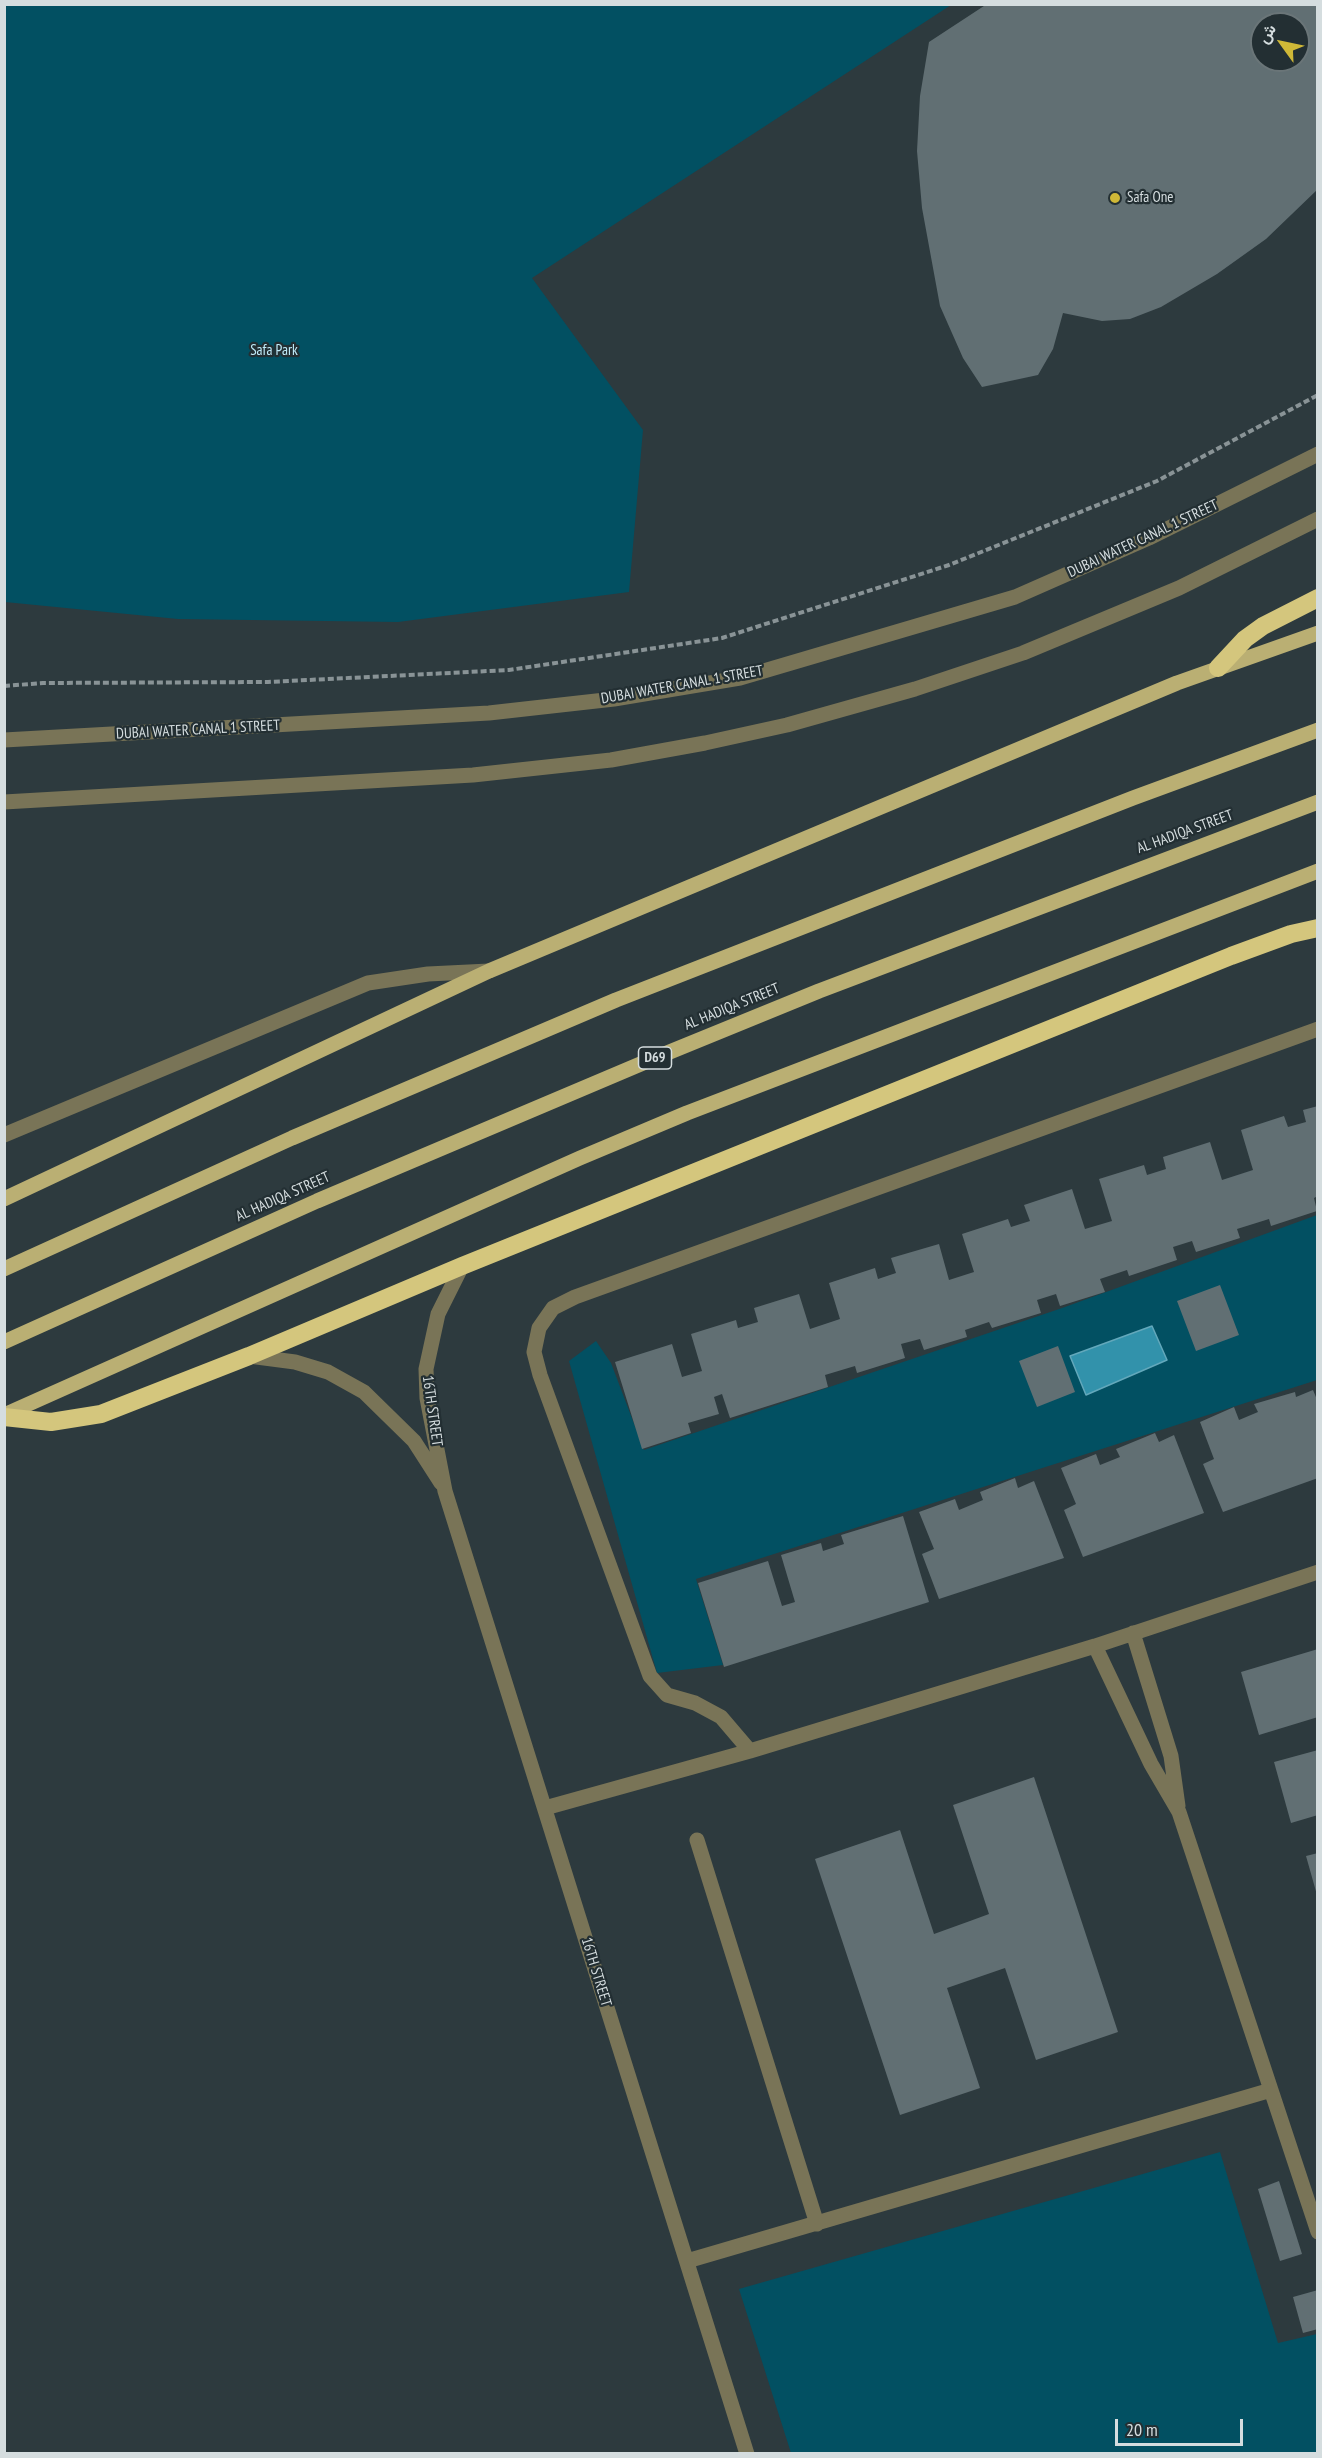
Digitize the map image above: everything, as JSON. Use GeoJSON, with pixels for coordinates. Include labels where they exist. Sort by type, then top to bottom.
{"type":"FeatureCollection","features":[{"type":"Feature","properties":{"kind":"highway"},"geometry":{"type":"LineString","coordinates":[[1218,668],[1245,639],[1263,626],[1317,598]]}},
{"type":"Feature","properties":{"kind":"highway"},"geometry":{"type":"LineString","coordinates":[[4,1416],[51,1422],[101,1414],[249,1356],[462,1266],[1231,956],[1291,934],[1317,928]]}},
{"type":"Feature","properties":{"kind":"main road"},"geometry":{"type":"LineString","coordinates":[[4,1199],[489,971],[1218,668],[1311,635]]}},
{"type":"Feature","properties":{"kind":"main road"},"geometry":{"type":"LineString","coordinates":[[4,1269],[292,1138],[616,1000],[1100,811],[1317,730]]}},
{"type":"Feature","properties":{"kind":"main road","name":"AL HADIQA STREET"},"geometry":{"type":"LineString","coordinates":[[4,1342],[317,1201],[660,1056],[886,965],[1317,802]]}},
{"type":"Feature","properties":{"kind":"main road"},"geometry":{"type":"LineString","coordinates":[[4,1416],[580,1158],[687,1113],[1317,871]]}},
{"type":"Feature","properties":{"kind":"street","name":"DUBAI WATER CANAL 1 STREET"},"geometry":{"type":"LineString","coordinates":[[4,740],[489,713],[614,699],[740,678],[1015,597],[1149,538],[1317,454]]}},
{"type":"Feature","properties":{"kind":"street"},"geometry":{"type":"LineString","coordinates":[[4,802],[473,775],[611,760],[705,743],[830,713],[1023,653],[1179,588],[1317,519]]}},
{"type":"Feature","properties":{"kind":"street"},"geometry":{"type":"LineString","coordinates":[[4,1135],[368,983],[418,975],[489,971]]}},
{"type":"Feature","properties":{"kind":"street"},"geometry":{"type":"LineString","coordinates":[[750,1751],[721,1717],[695,1703],[667,1695],[650,1676],[540,1375],[534,1352],[539,1328],[553,1308],[575,1297],[1317,1029]]}},
{"type":"Feature","properties":{"kind":"street","name":"16TH STREET"},"geometry":{"type":"LineString","coordinates":[[462,1266],[438,1314],[426,1369],[428,1398],[445,1491],[747,2454]]}},
{"type":"Feature","properties":{"kind":"street","name":"16TH STREET"},"geometry":{"type":"LineString","coordinates":[[249,1356],[295,1362],[328,1372],[364,1392],[414,1441],[445,1491]]}},
{"type":"Feature","properties":{"kind":"street"},"geometry":{"type":"LineString","coordinates":[[544,1808],[750,1751],[1095,1646],[1317,1572]]}},
{"type":"Feature","properties":{"kind":"street"},"geometry":{"type":"LineString","coordinates":[[1133,1633],[1171,1756],[1179,1812],[1317,2232]]}},
{"type":"Feature","properties":{"kind":"street"},"geometry":{"type":"LineString","coordinates":[[1095,1646],[1151,1764],[1179,1812]]}},
{"type":"Feature","properties":{"kind":"street"},"geometry":{"type":"LineString","coordinates":[[697,1840],[817,2223]]}},
{"type":"Feature","properties":{"kind":"street"},"geometry":{"type":"LineString","coordinates":[[687,2261],[1271,2090]]}},
{"type":"Feature","properties":{"kind":"path"},"geometry":{"type":"LineString","coordinates":[[4,686],[43,683],[268,682],[509,670],[722,638],[949,565],[1157,481],[1317,394]]}},
{"type":"Feature","properties":{"kind":"green space","name":"Safa Park"},"geometry":{"type":"Polygon","coordinates":[[[5,4],[951,5],[532,278],[643,430],[629,592],[398,622],[178,619],[5,602],[5,4]]]}},
{"type":"Feature","properties":{"kind":"green space"},"geometry":{"type":"Polygon","coordinates":[[[1317,1215],[1317,1380],[696,1579],[723,1665],[657,1673],[569,1361],[596,1341],[611,1363],[644,1450],[1065,1307],[1317,1215]]]}},
{"type":"Feature","properties":{"kind":"green space"},"geometry":{"type":"Polygon","coordinates":[[[1220,2152],[1278,2343],[1317,2334],[1317,2453],[791,2453],[739,2289],[1220,2152]]]}},
{"type":"Feature","properties":{"kind":"shaded area"},"geometry":{"type":"Polygon","coordinates":[[[1152,1326],[1167,1360],[1086,1395],[1070,1356],[1152,1326]]]}},
{"type":"Feature","properties":{"kind":"building","name":"Safa One"},"geometry":{"type":"Polygon","coordinates":[[[987,4],[1318,4],[1318,189],[1266,239],[1217,274],[1161,307],[1130,319],[1102,321],[1063,313],[1053,349],[1038,375],[982,387],[963,358],[940,306],[922,208],[917,151],[920,96],[929,42],[987,4]]]}},
{"type":"Feature","properties":{"kind":"building"},"geometry":{"type":"Polygon","coordinates":[[[1318,1106],[1318,1196],[1314,1198],[1317,1211],[1271,1226],[1269,1219],[1237,1229],[1240,1238],[1196,1252],[1192,1241],[1173,1247],[1177,1260],[1129,1276],[1127,1270],[1100,1279],[1105,1292],[1060,1306],[1056,1294],[1037,1300],[1041,1313],[992,1328],[989,1322],[965,1330],[967,1337],[924,1350],[920,1339],[901,1344],[905,1358],[857,1373],[855,1366],[825,1375],[828,1387],[730,1418],[722,1394],[714,1397],[719,1414],[688,1423],[691,1433],[642,1449],[615,1362],[672,1344],[682,1377],[702,1371],[691,1334],[736,1320],[738,1328],[758,1322],[754,1308],[799,1294],[810,1329],[840,1319],[829,1283],[875,1268],[878,1279],[896,1273],[891,1258],[939,1244],[949,1280],[974,1272],[962,1234],[1008,1219],[1011,1227],[1030,1221],[1024,1205],[1072,1189],[1085,1229],[1112,1221],[1099,1179],[1144,1165],[1147,1175],[1166,1169],[1163,1157],[1210,1142],[1222,1180],[1253,1170],[1241,1130],[1284,1116],[1288,1127],[1306,1122],[1303,1110],[1318,1106]]]}},
{"type":"Feature","properties":{"kind":"building"},"geometry":{"type":"Polygon","coordinates":[[[1220,1285],[1239,1335],[1196,1351],[1177,1301],[1220,1285]]]}},
{"type":"Feature","properties":{"kind":"building"},"geometry":{"type":"Polygon","coordinates":[[[1058,1346],[1075,1392],[1037,1407],[1019,1361],[1058,1346]]]}},
{"type":"Feature","properties":{"kind":"building"},"geometry":{"type":"Polygon","coordinates":[[[1313,1390],[1318,1402],[1318,1478],[1223,1512],[1203,1464],[1214,1459],[1200,1422],[1234,1407],[1239,1420],[1258,1412],[1254,1404],[1295,1392],[1296,1397],[1313,1390]]]}},
{"type":"Feature","properties":{"kind":"building"},"geometry":{"type":"Polygon","coordinates":[[[1155,1433],[1159,1442],[1174,1435],[1204,1513],[1083,1557],[1064,1510],[1076,1504],[1061,1468],[1096,1454],[1100,1465],[1120,1457],[1116,1449],[1155,1433]]]}},
{"type":"Feature","properties":{"kind":"building"},"geometry":{"type":"Polygon","coordinates":[[[1015,1478],[1018,1488],[1034,1481],[1064,1558],[939,1599],[922,1554],[934,1549],[919,1512],[955,1499],[959,1510],[983,1500],[980,1492],[1015,1478]]]}},
{"type":"Feature","properties":{"kind":"building"},"geometry":{"type":"Polygon","coordinates":[[[903,1516],[929,1602],[724,1667],[698,1583],[768,1561],[782,1606],[795,1602],[781,1555],[821,1543],[823,1551],[844,1544],[841,1535],[903,1516]]]}},
{"type":"Feature","properties":{"kind":"building"},"geometry":{"type":"Polygon","coordinates":[[[1318,1649],[1318,1717],[1259,1735],[1241,1672],[1318,1649]]]}},
{"type":"Feature","properties":{"kind":"building"},"geometry":{"type":"Polygon","coordinates":[[[1318,1750],[1318,1815],[1291,1823],[1274,1762],[1318,1750]]]}},
{"type":"Feature","properties":{"kind":"building"},"geometry":{"type":"Polygon","coordinates":[[[1034,1777],[1118,2032],[1036,2060],[1005,1968],[947,1988],[980,2088],[900,2115],[815,1859],[900,1830],[934,1934],[989,1914],[953,1805],[1034,1777]]]}},
{"type":"Feature","properties":{"kind":"building"},"geometry":{"type":"Polygon","coordinates":[[[1318,1853],[1318,1895],[1317,1895],[1306,1856],[1318,1853]]]}},
{"type":"Feature","properties":{"kind":"building"},"geometry":{"type":"Polygon","coordinates":[[[1279,2181],[1302,2254],[1280,2261],[1258,2189],[1279,2181]]]}},
{"type":"Feature","properties":{"kind":"building"},"geometry":{"type":"Polygon","coordinates":[[[1318,2290],[1318,2329],[1303,2333],[1293,2297],[1318,2290]]]}},
{"type":"Feature","properties":{"kind":"place","name":"Safa One"},"geometry":{"type":"Point","coordinates":[1115,198]}}]}
